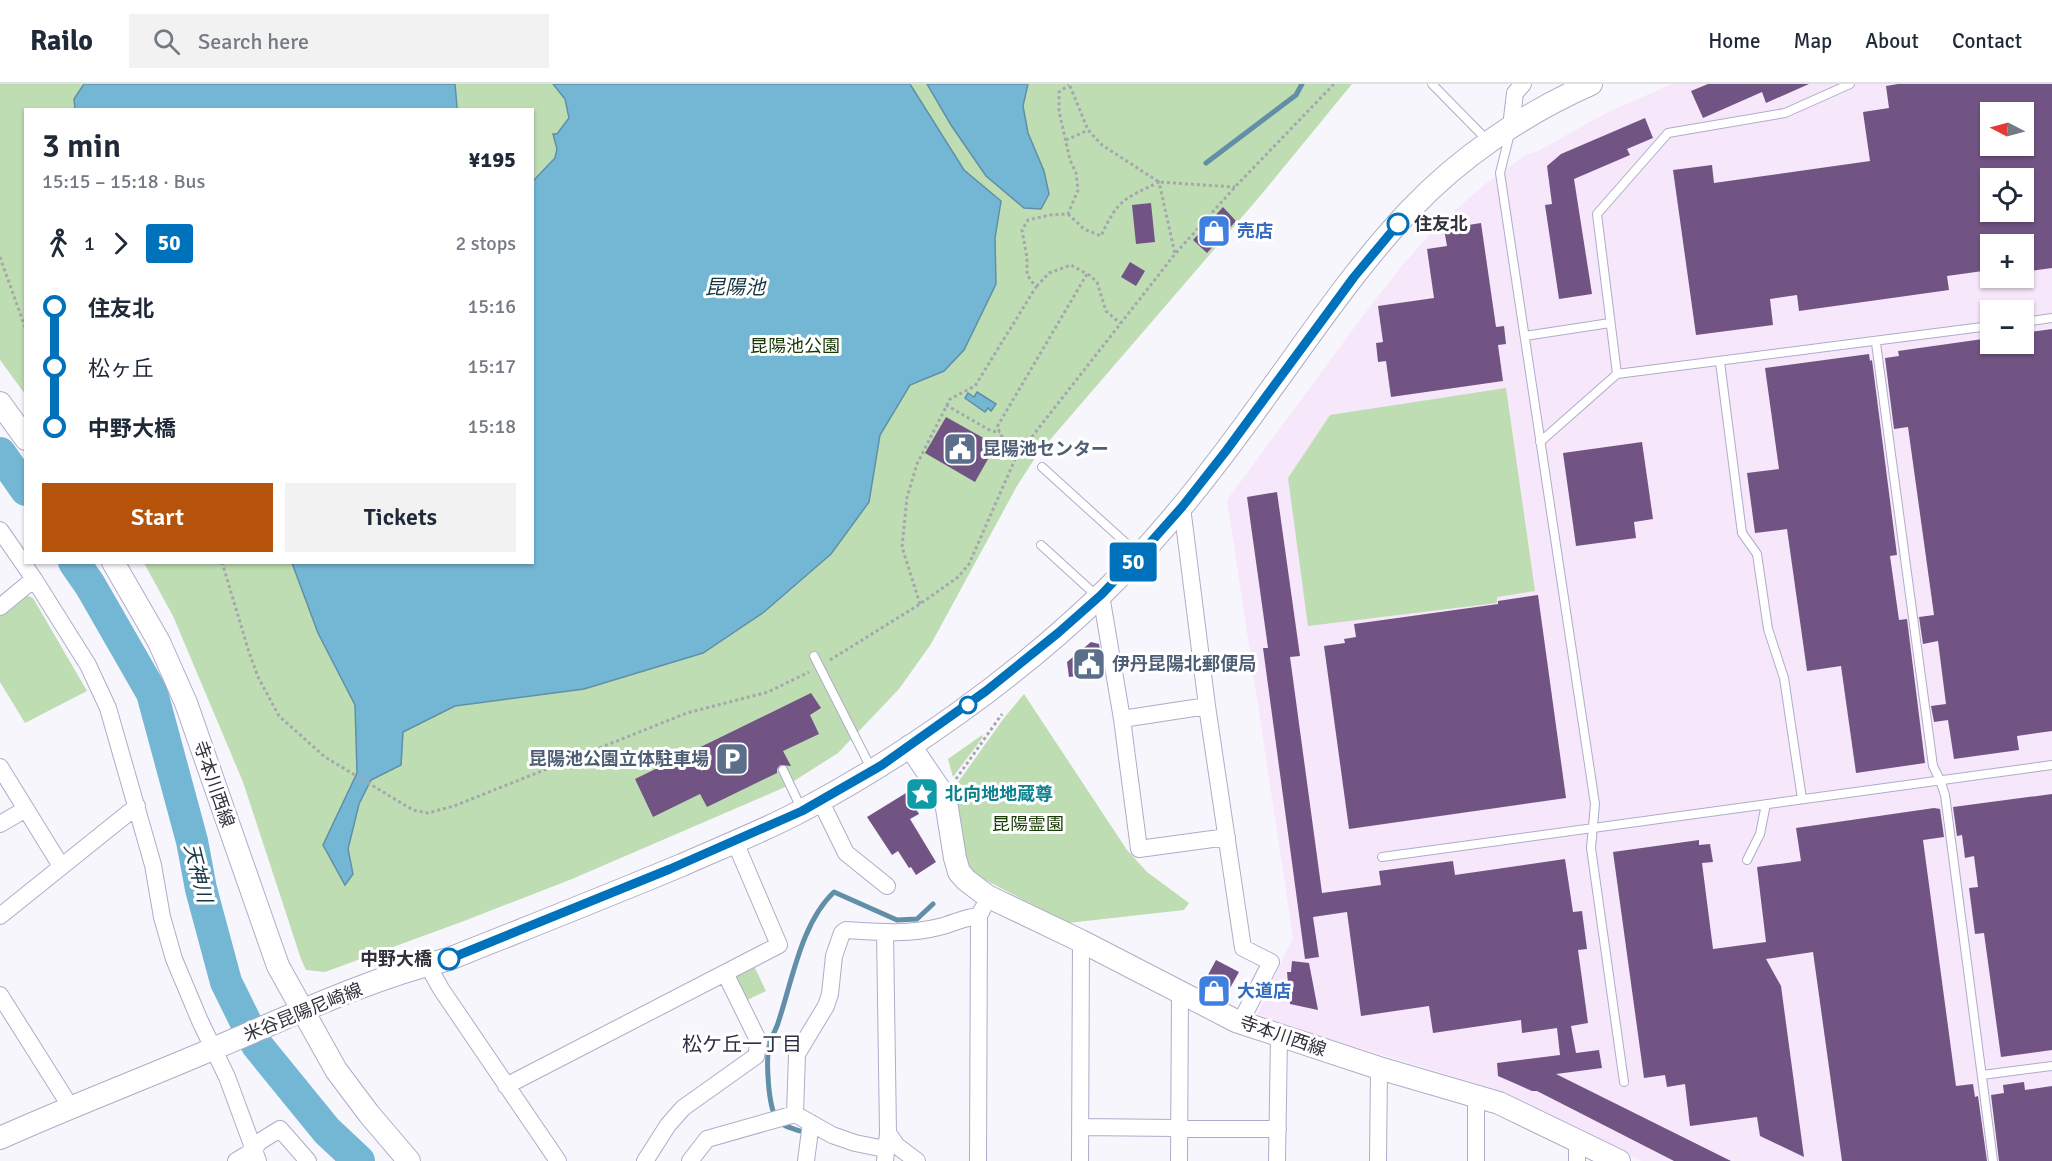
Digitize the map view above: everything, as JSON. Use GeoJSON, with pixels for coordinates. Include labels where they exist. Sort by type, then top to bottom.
{"type":"FeatureCollection","features":[{"type":"Feature","properties":{"kind":"main road","name":"米谷昆陽尼崎線"},"geometry":{"type":"LineString","coordinates":[[0,1138],[70,1106],[304,1010],[427,964],[449,959],[735,842],[811,805],[910,746],[986,691],[1058,633],[1100,596],[1139,555],[1182,507],[1226,451],[1384,239],[1440,181],[1511,127],[1591,84]]}},
{"type":"Feature","properties":{"kind":"main road"},"geometry":{"type":"LineString","coordinates":[[0,403],[24,436]]}},
{"type":"Feature","properties":{"kind":"main road","name":"寺本川西線"},"geometry":{"type":"LineString","coordinates":[[114,564],[159,642],[186,703],[278,966],[336,1070],[409,1161]]}},
{"type":"Feature","properties":{"kind":"main road","name":"寺本川西線"},"geometry":{"type":"LineString","coordinates":[[910,746],[944,796],[958,872],[983,906],[1082,941],[1240,1023],[1379,1068],[1499,1103],[1577,1151],[1619,1161]]}},
{"type":"Feature","properties":{"kind":"street"},"geometry":{"type":"LineString","coordinates":[[1511,127],[1515,87]]}},
{"type":"Feature","properties":{"kind":"street"},"geometry":{"type":"LineString","coordinates":[[1182,507],[1243,948],[1272,960],[1240,1023]]}},
{"type":"Feature","properties":{"kind":"street"},"geometry":{"type":"LineString","coordinates":[[0,530],[88,665],[108,708],[153,865],[162,917],[174,959],[220,1046],[227,1077],[256,1156]]}},
{"type":"Feature","properties":{"kind":"street"},"geometry":{"type":"LineString","coordinates":[[0,607],[34,579]]}},
{"type":"Feature","properties":{"kind":"street"},"geometry":{"type":"LineString","coordinates":[[1100,596],[1122,719],[1139,849],[1227,837]]}},
{"type":"Feature","properties":{"kind":"street"},"geometry":{"type":"LineString","coordinates":[[1122,719],[1208,706]]}},
{"type":"Feature","properties":{"kind":"street"},"geometry":{"type":"LineString","coordinates":[[0,767],[61,866]]}},
{"type":"Feature","properties":{"kind":"street"},"geometry":{"type":"LineString","coordinates":[[811,805],[846,853],[854,870],[887,885]]}},
{"type":"Feature","properties":{"kind":"street"},"geometry":{"type":"LineString","coordinates":[[0,916],[137,806]]}},
{"type":"Feature","properties":{"kind":"street"},"geometry":{"type":"LineString","coordinates":[[0,824],[26,809]]}},
{"type":"Feature","properties":{"kind":"street"},"geometry":{"type":"LineString","coordinates":[[506,1086],[779,945],[735,842]]}},
{"type":"Feature","properties":{"kind":"street"},"geometry":{"type":"LineString","coordinates":[[795,1114],[797,1054],[826,1006],[830,994],[834,956],[843,933],[846,930],[885,932],[940,927],[967,917],[983,906]]}},
{"type":"Feature","properties":{"kind":"street"},"geometry":{"type":"LineString","coordinates":[[978,1161],[983,906]]}},
{"type":"Feature","properties":{"kind":"street"},"geometry":{"type":"LineString","coordinates":[[885,932],[886,1148]]}},
{"type":"Feature","properties":{"kind":"street"},"geometry":{"type":"LineString","coordinates":[[1080,1161],[1082,941]]}},
{"type":"Feature","properties":{"kind":"street"},"geometry":{"type":"LineString","coordinates":[[427,964],[441,989],[558,1161]]}},
{"type":"Feature","properties":{"kind":"street"},"geometry":{"type":"LineString","coordinates":[[645,1161],[668,1125],[683,1108],[756,1056],[759,1042],[724,973]]}},
{"type":"Feature","properties":{"kind":"street"},"geometry":{"type":"LineString","coordinates":[[1179,1161],[1180,993]]}},
{"type":"Feature","properties":{"kind":"street"},"geometry":{"type":"LineString","coordinates":[[0,996],[70,1106]]}},
{"type":"Feature","properties":{"kind":"street"},"geometry":{"type":"LineString","coordinates":[[1278,1036],[1278,1161]]}},
{"type":"Feature","properties":{"kind":"street"},"geometry":{"type":"LineString","coordinates":[[1378,1161],[1379,1068]]}},
{"type":"Feature","properties":{"kind":"street"},"geometry":{"type":"LineString","coordinates":[[1476,1095],[1476,1161]]}},
{"type":"Feature","properties":{"kind":"street"},"geometry":{"type":"LineString","coordinates":[[690,1161],[707,1139],[795,1114],[832,1135],[855,1143],[886,1148],[897,1146],[917,1161]]}},
{"type":"Feature","properties":{"kind":"street"},"geometry":{"type":"LineString","coordinates":[[806,1161],[811,1123]]}},
{"type":"Feature","properties":{"kind":"street"},"geometry":{"type":"LineString","coordinates":[[1080,1127],[1278,1129]]}},
{"type":"Feature","properties":{"kind":"street"},"geometry":{"type":"LineString","coordinates":[[256,1156],[259,1142],[280,1129],[308,1161]]}},
{"type":"Feature","properties":{"kind":"street"},"geometry":{"type":"LineString","coordinates":[[236,1161],[256,1156]]}},
{"type":"Feature","properties":{"kind":"lane"},"geometry":{"type":"LineString","coordinates":[[1432,84],[1490,142]]}},
{"type":"Feature","properties":{"kind":"lane"},"geometry":{"type":"LineString","coordinates":[[1617,374],[1597,214],[1668,133],[1785,113],[1850,84]]}},
{"type":"Feature","properties":{"kind":"lane"},"geometry":{"type":"LineString","coordinates":[[1511,127],[1500,173],[1595,804],[1591,848],[1624,1082]]}},
{"type":"Feature","properties":{"kind":"lane"},"geometry":{"type":"LineString","coordinates":[[2034,321],[2052,318]]}},
{"type":"Feature","properties":{"kind":"lane"},"geometry":{"type":"LineString","coordinates":[[1525,336],[1610,323]]}},
{"type":"Feature","properties":{"kind":"lane"},"geometry":{"type":"LineString","coordinates":[[1540,442],[1617,374],[1876,343],[1980,327]]}},
{"type":"Feature","properties":{"kind":"lane"},"geometry":{"type":"LineString","coordinates":[[1876,343],[1933,766],[1945,795],[1993,1161]]}},
{"type":"Feature","properties":{"kind":"lane"},"geometry":{"type":"LineString","coordinates":[[1720,362],[1742,533],[1757,554],[1768,629],[1784,678],[1802,799]]}},
{"type":"Feature","properties":{"kind":"lane"},"geometry":{"type":"LineString","coordinates":[[1042,467],[1139,555]]}},
{"type":"Feature","properties":{"kind":"lane"},"geometry":{"type":"LineString","coordinates":[[1041,545],[1100,596]]}},
{"type":"Feature","properties":{"kind":"lane"},"geometry":{"type":"LineString","coordinates":[[814,656],[872,770]]}},
{"type":"Feature","properties":{"kind":"lane"},"geometry":{"type":"LineString","coordinates":[[1382,857],[2052,765]]}},
{"type":"Feature","properties":{"kind":"lane"},"geometry":{"type":"LineString","coordinates":[[783,770],[811,805]]}},
{"type":"Feature","properties":{"kind":"lane"},"geometry":{"type":"LineString","coordinates":[[1747,860],[1760,834],[1766,804]]}},
{"type":"Feature","properties":{"kind":"lane"},"geometry":{"type":"LineString","coordinates":[[1982,1075],[2052,1066]]}},
{"type":"Feature","properties":{"kind":"path"},"geometry":{"type":"LineString","coordinates":[[1068,214],[1078,190],[1076,173],[1070,160],[1059,111],[1059,92],[1069,84],[1088,130],[1102,145],[1159,182],[1235,187]]}},
{"type":"Feature","properties":{"kind":"path"},"geometry":{"type":"LineString","coordinates":[[223,564],[258,677],[279,716],[326,757],[413,810],[428,813],[454,806],[687,713],[768,692],[819,667],[920,604],[958,577],[969,564],[1016,457],[1175,254],[1235,187],[1334,84]]}},
{"type":"Feature","properties":{"kind":"path"},"geometry":{"type":"LineString","coordinates":[[1066,140],[1088,130]]}},
{"type":"Feature","properties":{"kind":"path"},"geometry":{"type":"LineString","coordinates":[[1036,287],[1027,275],[1027,258],[1022,230],[1028,220],[1068,214],[1084,229],[1101,236],[1122,200],[1159,182]]}},
{"type":"Feature","properties":{"kind":"path"},"geometry":{"type":"LineString","coordinates":[[1159,182],[1175,254]]}},
{"type":"Feature","properties":{"kind":"path"},"geometry":{"type":"LineString","coordinates":[[0,257],[24,324]]}},
{"type":"Feature","properties":{"kind":"path"},"geometry":{"type":"LineString","coordinates":[[920,604],[902,547],[908,497],[917,464],[950,399],[975,386],[1036,287],[1049,273],[1071,265],[1087,274],[1097,282],[1106,311],[1120,323]]}},
{"type":"Feature","properties":{"kind":"path"},"geometry":{"type":"LineString","coordinates":[[1016,457],[998,427],[1087,274]]}},
{"type":"Feature","properties":{"kind":"path"},"geometry":{"type":"LineString","coordinates":[[946,405],[992,431],[1000,432]]}},
{"type":"Feature","properties":{"kind":"path"},"geometry":{"type":"LineString","coordinates":[[952,785],[1002,714]]}},
{"type":"Feature","properties":{"kind":"shaded area"},"geometry":{"type":"Polygon","coordinates":[[[1672,84],[2052,84],[2052,1161],[1641,1161],[1495,1089],[1256,1017],[1293,937],[1227,500],[1365,313],[1400,268],[1439,224],[1485,184],[1527,154],[1536,152],[1608,112],[1672,84]]]}},
{"type":"Feature","properties":{"kind":"green space","name":"昆陽池公園"},"geometry":{"type":"Polygon","coordinates":[[[0,84],[1352,84],[1261,195],[1037,455],[1017,486],[931,644],[899,689],[838,753],[783,788],[572,879],[325,972],[306,970],[301,959],[243,782],[173,616],[145,564],[534,564],[534,108],[24,108],[24,393],[0,360],[0,84]]]}},
{"type":"Feature","properties":{"kind":"green space"},"geometry":{"type":"Polygon","coordinates":[[[1506,388],[1535,591],[1497,597],[1497,603],[1308,626],[1288,478],[1330,415],[1506,388]]]}},
{"type":"Feature","properties":{"kind":"green space"},"geometry":{"type":"Polygon","coordinates":[[[23,594],[33,598],[87,691],[25,723],[0,682],[0,613],[23,594]]]}},
{"type":"Feature","properties":{"kind":"green space","name":"昆陽霊園"},"geometry":{"type":"Polygon","coordinates":[[[1024,694],[1127,850],[1147,872],[1189,903],[1184,910],[1068,923],[974,874],[961,854],[956,785],[1024,694]]]}},
{"type":"Feature","properties":{"kind":"green space"},"geometry":{"type":"Polygon","coordinates":[[[982,735],[983,737],[953,777],[948,759],[982,735]]]}},
{"type":"Feature","properties":{"kind":"green space"},"geometry":{"type":"Polygon","coordinates":[[[754,966],[766,991],[743,1002],[733,977],[754,966]]]}},
{"type":"Feature","properties":{"kind":"water"},"geometry":{"type":"Polygon","coordinates":[[[84,84],[455,84],[457,107],[75,108],[74,99],[84,84]]]}},
{"type":"Feature","properties":{"kind":"water","name":"昆陽池"},"geometry":{"type":"Polygon","coordinates":[[[553,84],[910,84],[964,170],[1001,201],[995,238],[996,284],[964,350],[944,371],[910,385],[880,435],[869,502],[831,554],[764,612],[703,653],[584,689],[455,706],[403,732],[401,765],[371,780],[359,804],[348,849],[353,874],[345,885],[323,845],[357,773],[355,705],[318,633],[292,564],[534,564],[534,180],[555,158],[557,149],[553,134],[557,134],[569,118],[565,99],[553,84]]]}},
{"type":"Feature","properties":{"kind":"water"},"geometry":{"type":"Polygon","coordinates":[[[927,84],[1028,84],[1023,106],[1028,133],[1044,171],[1049,194],[1041,209],[1024,208],[986,176],[951,125],[927,84]]]}},
{"type":"Feature","properties":{"kind":"water"},"geometry":{"type":"Polygon","coordinates":[[[977,392],[996,404],[991,411],[988,408],[985,412],[965,398],[968,393],[974,397],[977,392]]]}},
{"type":"Feature","properties":{"kind":"building"},"geometry":{"type":"Polygon","coordinates":[[[1708,84],[1809,84],[1766,103],[1762,92],[1703,118],[1691,91],[1708,84]]]}},
{"type":"Feature","properties":{"kind":"building"},"geometry":{"type":"Polygon","coordinates":[[[1898,84],[2052,84],[2052,268],[2034,271],[2034,234],[1980,234],[1980,271],[1947,276],[1949,290],[1799,311],[1797,295],[1770,299],[1773,325],[1696,335],[1673,170],[1712,165],[1714,183],[1870,161],[1863,112],[1889,108],[1886,86],[1898,84]]]}},
{"type":"Feature","properties":{"kind":"building"},"geometry":{"type":"Polygon","coordinates":[[[1645,118],[1653,138],[1627,149],[1630,155],[1574,179],[1592,294],[1559,299],[1545,205],[1552,204],[1547,166],[1561,154],[1645,118]]]}},
{"type":"Feature","properties":{"kind":"building"},"geometry":{"type":"Polygon","coordinates":[[[1151,203],[1155,242],[1136,244],[1132,205],[1151,203]]]}},
{"type":"Feature","properties":{"kind":"building","name":"売店"},"geometry":{"type":"Polygon","coordinates":[[[1223,207],[1236,221],[1207,253],[1193,240],[1223,207]]]}},
{"type":"Feature","properties":{"kind":"building"},"geometry":{"type":"Polygon","coordinates":[[[1481,223],[1496,327],[1504,326],[1506,344],[1498,345],[1503,381],[1391,397],[1386,361],[1378,362],[1376,343],[1383,342],[1378,306],[1434,298],[1427,249],[1447,246],[1444,229],[1481,223]]]}},
{"type":"Feature","properties":{"kind":"building"},"geometry":{"type":"Polygon","coordinates":[[[1130,262],[1145,271],[1136,286],[1121,277],[1130,262]]]}},
{"type":"Feature","properties":{"kind":"building"},"geometry":{"type":"Polygon","coordinates":[[[2052,329],[2052,731],[2017,736],[2019,750],[1954,759],[1948,720],[1934,722],[1931,706],[1946,704],[1938,641],[1923,644],[1919,617],[1934,615],[1908,427],[1894,429],[1885,358],[1899,356],[1898,351],[1980,339],[1980,354],[2034,354],[2034,332],[2052,329]]]}},
{"type":"Feature","properties":{"kind":"building"},"geometry":{"type":"Polygon","coordinates":[[[1869,354],[1870,361],[1872,360],[1897,555],[1890,556],[1899,620],[1907,619],[1925,763],[1856,773],[1841,666],[1807,671],[1787,529],[1755,533],[1747,473],[1779,469],[1765,368],[1869,354]]]}},
{"type":"Feature","properties":{"kind":"building","name":"昆陽池センター"},"geometry":{"type":"Polygon","coordinates":[[[946,417],[996,445],[975,482],[925,453],[946,417]]]}},
{"type":"Feature","properties":{"kind":"building"},"geometry":{"type":"Polygon","coordinates":[[[1642,442],[1653,519],[1634,522],[1636,538],[1576,546],[1563,453],[1642,442]]]}},
{"type":"Feature","properties":{"kind":"building"},"geometry":{"type":"Polygon","coordinates":[[[1277,492],[1300,656],[1290,657],[1322,893],[1381,885],[1379,871],[1453,861],[1455,875],[1565,859],[1573,912],[1582,911],[1587,949],[1578,950],[1588,1023],[1571,1026],[1576,1053],[1599,1050],[1602,1068],[1556,1074],[1731,1161],[1674,1161],[1537,1091],[1498,1076],[1497,1063],[1560,1055],[1557,1028],[1522,1033],[1521,1020],[1433,1033],[1429,1006],[1361,1016],[1347,912],[1313,917],[1319,957],[1305,959],[1263,648],[1268,648],[1247,497],[1277,492]]]}},
{"type":"Feature","properties":{"kind":"building"},"geometry":{"type":"Polygon","coordinates":[[[1538,595],[1566,798],[1349,829],[1324,646],[1345,643],[1344,639],[1356,637],[1354,624],[1498,604],[1498,601],[1538,595]]]}},
{"type":"Feature","properties":{"kind":"building"},"geometry":{"type":"Polygon","coordinates":[[[1091,642],[1099,644],[1103,672],[1069,677],[1067,662],[1091,642]]]}},
{"type":"Feature","properties":{"kind":"building","name":"昆陽池公園立体駐車場"},"geometry":{"type":"Polygon","coordinates":[[[811,693],[821,708],[810,715],[819,734],[783,751],[791,766],[780,765],[777,773],[707,807],[700,794],[653,817],[635,779],[811,693]]]}},
{"type":"Feature","properties":{"kind":"building"},"geometry":{"type":"Polygon","coordinates":[[[906,793],[919,814],[910,819],[936,862],[916,875],[898,851],[892,855],[867,817],[906,793]]]}},
{"type":"Feature","properties":{"kind":"building"},"geometry":{"type":"Polygon","coordinates":[[[2052,794],[2052,1050],[2001,1057],[1984,933],[1975,934],[1969,888],[1978,887],[1974,856],[1965,858],[1962,835],[1957,836],[1953,807],[2052,794]]]}},
{"type":"Feature","properties":{"kind":"building"},"geometry":{"type":"Polygon","coordinates":[[[1940,809],[1944,837],[1923,840],[1956,1086],[1973,1084],[1975,1097],[1978,1096],[1987,1161],[1842,1161],[1813,952],[1766,959],[1781,986],[1804,1157],[1760,1136],[1757,1117],[1690,1126],[1685,1084],[1667,1087],[1665,1075],[1644,1078],[1613,852],[1699,840],[1699,845],[1710,844],[1713,862],[1702,863],[1713,949],[1766,942],[1757,867],[1801,861],[1796,828],[1940,809]]]}},
{"type":"Feature","properties":{"kind":"building"},"geometry":{"type":"Polygon","coordinates":[[[1216,960],[1239,972],[1224,999],[1201,988],[1216,960]]]}},
{"type":"Feature","properties":{"kind":"building"},"geometry":{"type":"Polygon","coordinates":[[[1292,961],[1309,963],[1318,1010],[1290,1004],[1287,972],[1291,972],[1292,961]]]}},
{"type":"Feature","properties":{"kind":"building"},"geometry":{"type":"Polygon","coordinates":[[[2024,1082],[2025,1090],[2052,1086],[2052,1161],[1999,1161],[1991,1095],[2004,1093],[2003,1085],[2024,1082]]]}},
{"type":"Feature","properties":{"kind":"waterway"},"geometry":{"type":"LineString","coordinates":[[1206,163],[1296,95],[1302,84]]}},
{"type":"Feature","properties":{"kind":"waterway","name":"天神川"},"geometry":{"type":"LineString","coordinates":[[0,453],[24,487]]}},
{"type":"Feature","properties":{"kind":"waterway","name":"天神川"},"geometry":{"type":"LineString","coordinates":[[75,564],[90,585],[152,693],[192,841],[201,889],[226,982],[257,1045],[327,1131],[359,1161]]}},
{"type":"Feature","properties":{"kind":"waterway"},"geometry":{"type":"LineString","coordinates":[[800,1131],[781,1123],[773,1112],[768,1082],[768,1052],[805,936],[813,920],[834,892],[897,920],[917,919],[933,904]]}},
{"type":"Feature","properties":{"kind":"bus line","name":"50"},"geometry":{"type":"LineString","coordinates":[[449,959],[604,897],[802,811],[882,765],[968,705],[1058,633],[1101,595],[1142,552],[1182,507],[1226,451],[1354,277],[1398,224]]}},
{"type":"Feature","properties":{"kind":"place","name":"住友北"},"geometry":{"type":"Point","coordinates":[1398,224]}},
{"type":"Feature","properties":{"kind":"place","name":"売店"},"geometry":{"type":"Point","coordinates":[1214,231]}},
{"type":"Feature","properties":{"kind":"place","name":"昆陽池センター"},"geometry":{"type":"Point","coordinates":[960,449]}},
{"type":"Feature","properties":{"kind":"place","name":"伊丹昆陽北郵便局"},"geometry":{"type":"Point","coordinates":[1089,664]}},
{"type":"Feature","properties":{"kind":"place","name":"昆陽池公園立体駐車場"},"geometry":{"type":"Point","coordinates":[732,759]}},
{"type":"Feature","properties":{"kind":"place","name":"北向地地蔵尊"},"geometry":{"type":"Point","coordinates":[922,794]}},
{"type":"Feature","properties":{"kind":"place","name":"中野大橋"},"geometry":{"type":"Point","coordinates":[449,959]}},
{"type":"Feature","properties":{"kind":"place","name":"大道店"},"geometry":{"type":"Point","coordinates":[1214,991]}},
{"type":"Feature","properties":{"kind":"district","name":"松ケ丘一丁目"},"geometry":{"type":"Point","coordinates":[742,1044]}}]}
